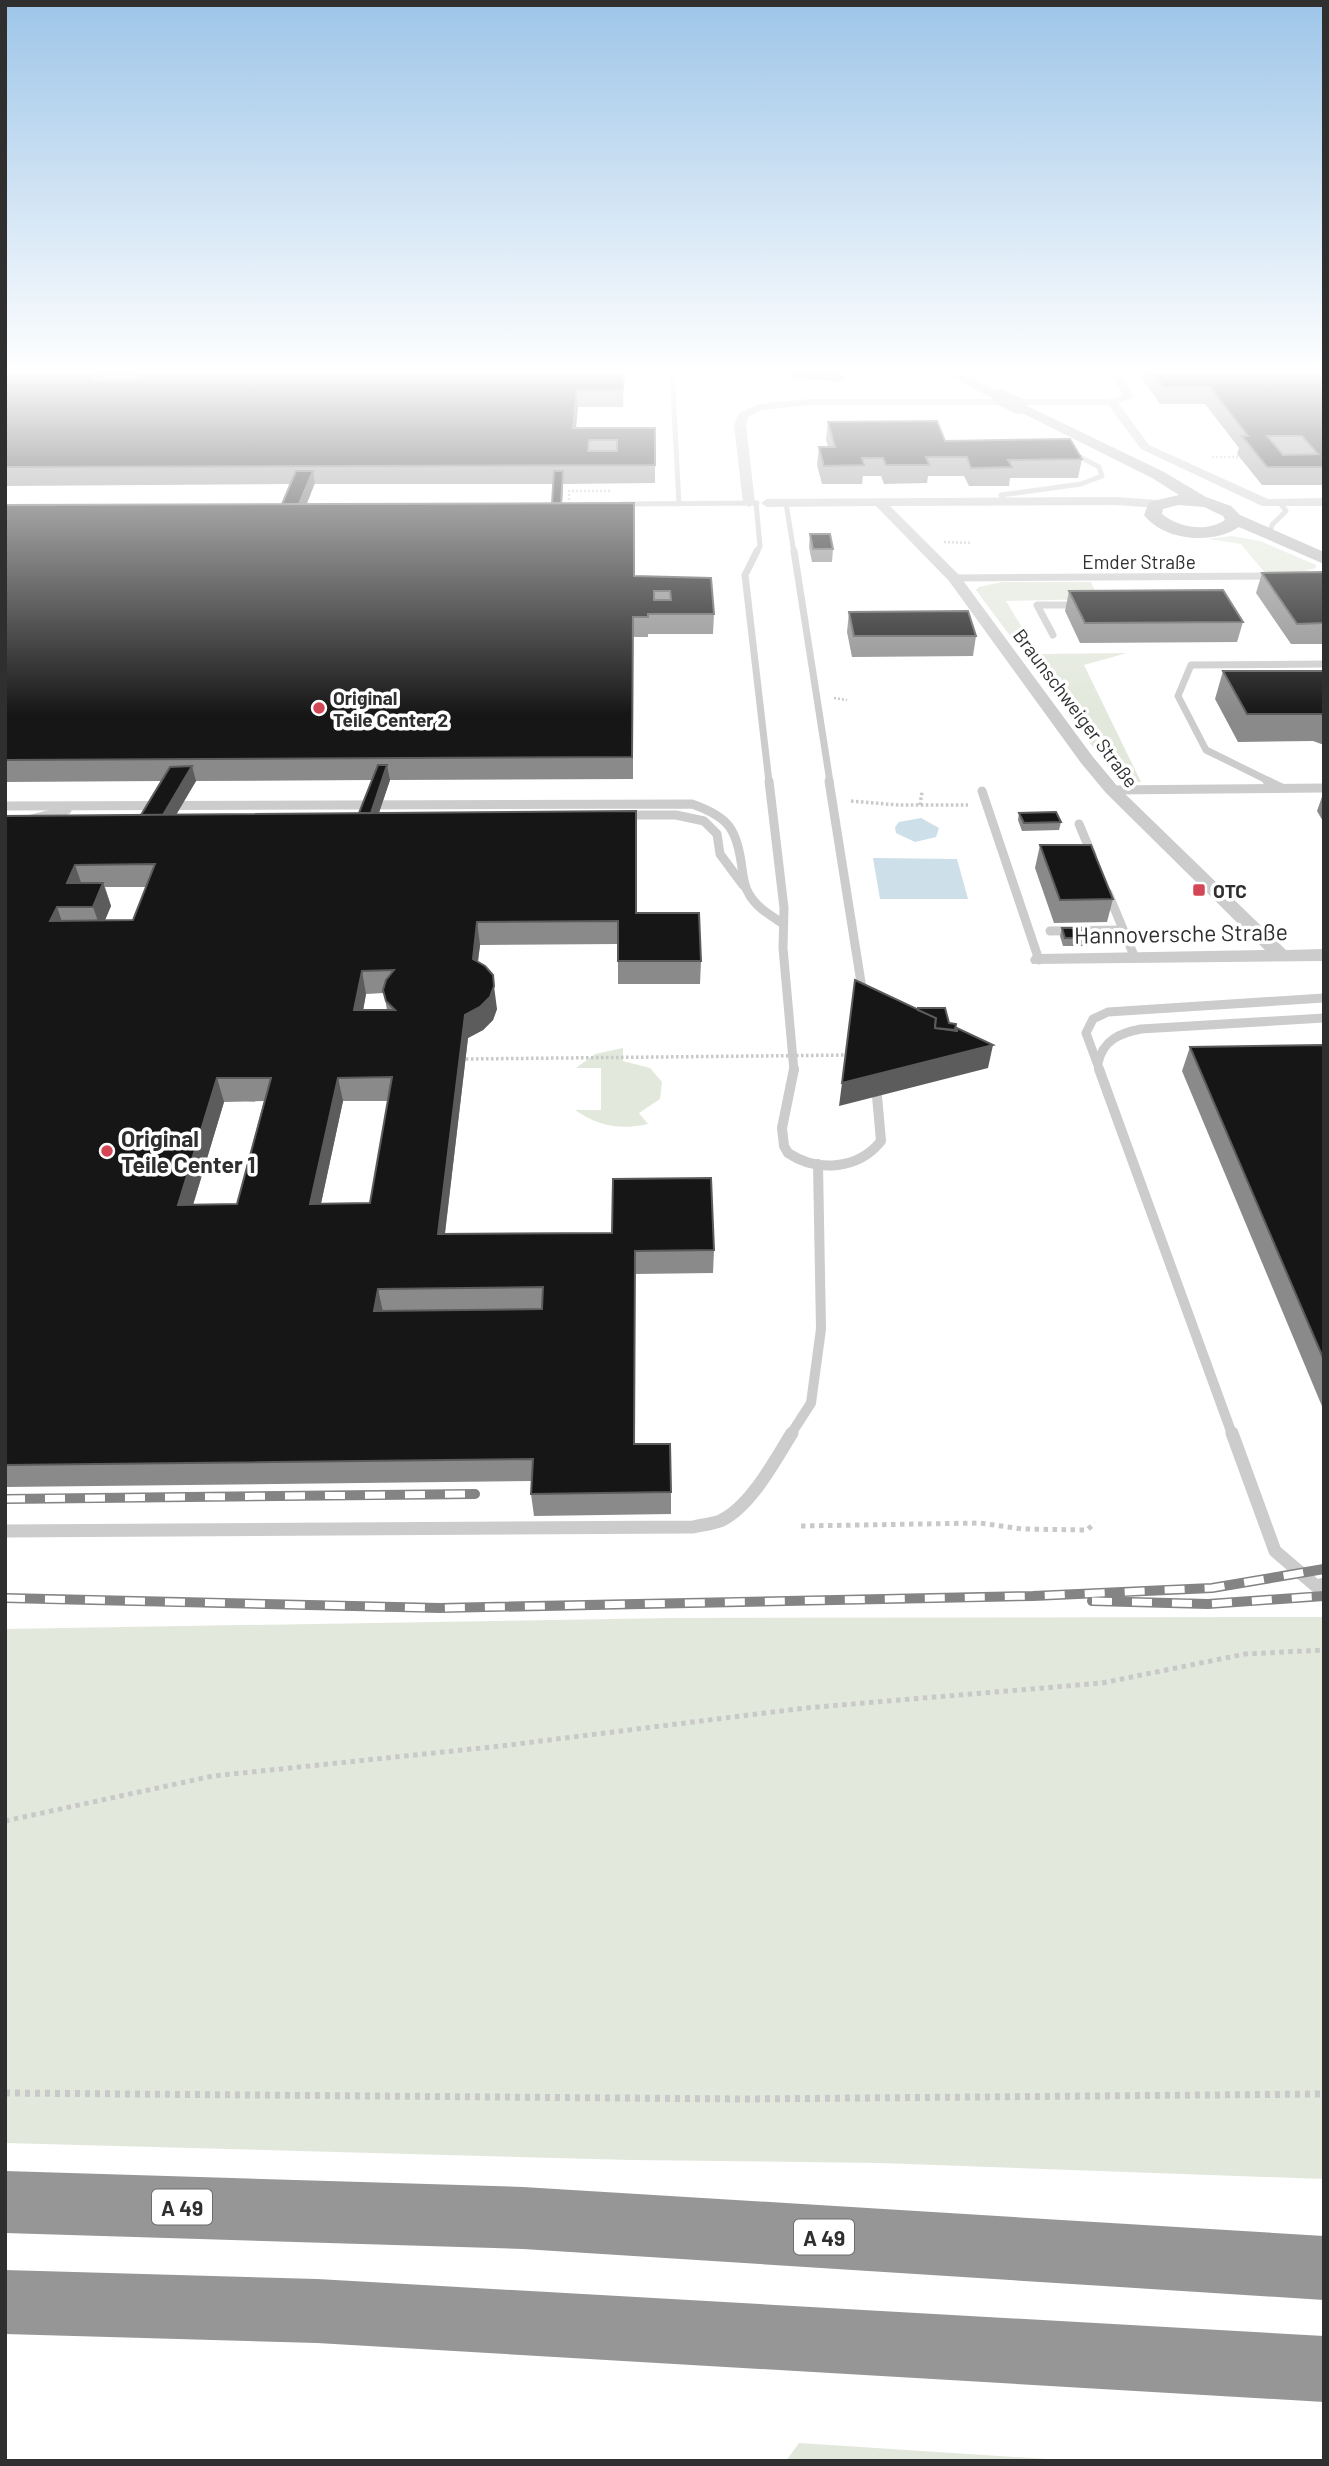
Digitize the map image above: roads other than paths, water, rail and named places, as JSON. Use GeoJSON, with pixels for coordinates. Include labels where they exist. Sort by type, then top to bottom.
{"type":"FeatureCollection","features":[{"type":"Feature","properties":{"kind":"highway","name":"A 49"},"geometry":{"type":"LineString","coordinates":[[5,2202],[523,2218],[1312,2265]]}},
{"type":"Feature","properties":{"kind":"highway"},"geometry":{"type":"LineString","coordinates":[[5,2302],[317,2311],[1324,2369]]}},
{"type":"Feature","properties":{"kind":"street"},"geometry":{"type":"LineString","coordinates":[[753,485],[757,503],[1086,502],[1156,509],[1178,500],[1201,501],[1222,507],[1231,513],[1230,524]]}},
{"type":"Feature","properties":{"kind":"street"},"geometry":{"type":"LineString","coordinates":[[1161,485],[1178,500]]}},
{"type":"Feature","properties":{"kind":"street"},"geometry":{"type":"LineString","coordinates":[[1173,485],[1201,501]]}},
{"type":"Feature","properties":{"kind":"street"},"geometry":{"type":"LineString","coordinates":[[1227,485],[1266,503],[1324,502]]}},
{"type":"Feature","properties":{"kind":"street","name":"Braunschweiger Straße"},"geometry":{"type":"LineString","coordinates":[[880,503],[954,578],[1087,760],[1112,790],[1281,956]]}},
{"type":"Feature","properties":{"kind":"street"},"geometry":{"type":"LineString","coordinates":[[1156,509],[1165,524],[1186,530],[1210,531],[1230,524],[1270,533],[1318,556]]}},
{"type":"Feature","properties":{"kind":"street"},"geometry":{"type":"LineString","coordinates":[[1230,524],[1318,556]]}},
{"type":"Feature","properties":{"kind":"street","name":"Hannoversche Straße"},"geometry":{"type":"LineString","coordinates":[[1040,960],[1324,955]]}},
{"type":"Feature","properties":{"kind":"lane"},"geometry":{"type":"LineString","coordinates":[[678,485],[679,504]]}},
{"type":"Feature","properties":{"kind":"lane"},"geometry":{"type":"LineString","coordinates":[[1004,502],[1001,495],[1073,485]]}},
{"type":"Feature","properties":{"kind":"lane"},"geometry":{"type":"LineString","coordinates":[[1270,533],[1272,525],[1286,511],[1279,502]]}},
{"type":"Feature","properties":{"kind":"lane"},"geometry":{"type":"LineString","coordinates":[[610,504],[757,503],[760,546],[745,575],[783,908],[780,939],[795,1069],[782,1142],[786,1151],[799,1160],[818,1164],[856,1162],[872,1153],[881,1141],[877,1096]]}},
{"type":"Feature","properties":{"kind":"lane"},"geometry":{"type":"LineString","coordinates":[[786,503],[865,1009]]}},
{"type":"Feature","properties":{"kind":"lane","name":"Emder Straße"},"geometry":{"type":"LineString","coordinates":[[954,578],[1287,576]]}},
{"type":"Feature","properties":{"kind":"lane"},"geometry":{"type":"LineString","coordinates":[[1053,635],[1037,605],[1089,604]]}},
{"type":"Feature","properties":{"kind":"lane"},"geometry":{"type":"LineString","coordinates":[[1282,788],[1206,750],[1178,696],[1191,665],[1324,664]]}},
{"type":"Feature","properties":{"kind":"lane"},"geometry":{"type":"LineString","coordinates":[[1112,790],[1324,788]]}},
{"type":"Feature","properties":{"kind":"lane"},"geometry":{"type":"LineString","coordinates":[[982,791],[1040,960]]}},
{"type":"Feature","properties":{"kind":"lane"},"geometry":{"type":"LineString","coordinates":[[5,806],[692,804],[712,810],[729,822],[736,831],[746,889]]}},
{"type":"Feature","properties":{"kind":"lane"},"geometry":{"type":"LineString","coordinates":[[26,820],[87,805]]}},
{"type":"Feature","properties":{"kind":"lane"},"geometry":{"type":"LineString","coordinates":[[621,815],[676,815],[705,821],[717,834],[720,854],[746,889],[764,911],[782,923]]}},
{"type":"Feature","properties":{"kind":"lane"},"geometry":{"type":"LineString","coordinates":[[16,820],[68,819]]}},
{"type":"Feature","properties":{"kind":"lane"},"geometry":{"type":"LineString","coordinates":[[1079,824],[1097,866]]}},
{"type":"Feature","properties":{"kind":"lane"},"geometry":{"type":"LineString","coordinates":[[1102,879],[1135,958]]}},
{"type":"Feature","properties":{"kind":"lane"},"geometry":{"type":"LineString","coordinates":[[1050,931],[1123,930]]}},
{"type":"Feature","properties":{"kind":"lane"},"geometry":{"type":"LineString","coordinates":[[1324,998],[1119,1009],[1102,1013],[1086,1026],[1086,1033],[1275,1551],[1316,1586],[1324,1584]]}},
{"type":"Feature","properties":{"kind":"lane"},"geometry":{"type":"LineString","coordinates":[[1098,1065],[1100,1052],[1108,1041],[1122,1033],[1141,1029],[1324,1018]]}},
{"type":"Feature","properties":{"kind":"lane"},"geometry":{"type":"LineString","coordinates":[[5,1531],[693,1527],[719,1521],[736,1511],[756,1488],[811,1403],[821,1329],[818,1164]]}},
{"type":"Feature","properties":{"kind":"railway"},"geometry":{"type":"LineString","coordinates":[[5,1499],[475,1494]]}},
{"type":"Feature","properties":{"kind":"railway"},"geometry":{"type":"LineString","coordinates":[[5,1598],[440,1608],[1033,1596],[1212,1588],[1324,1569]]}},
{"type":"Feature","properties":{"kind":"railway"},"geometry":{"type":"LineString","coordinates":[[1092,1601],[1208,1604],[1324,1596]]}},
{"type":"Feature","properties":{"kind":"place","name":"Original Teile Center 2"},"geometry":{"type":"Point","coordinates":[319,708]}},
{"type":"Feature","properties":{"kind":"place","name":"OTC"},"geometry":{"type":"Point","coordinates":[1199,890]}},
{"type":"Feature","properties":{"kind":"place","name":"Original Teile Center 1"},"geometry":{"type":"Point","coordinates":[107,1151]}}]}
